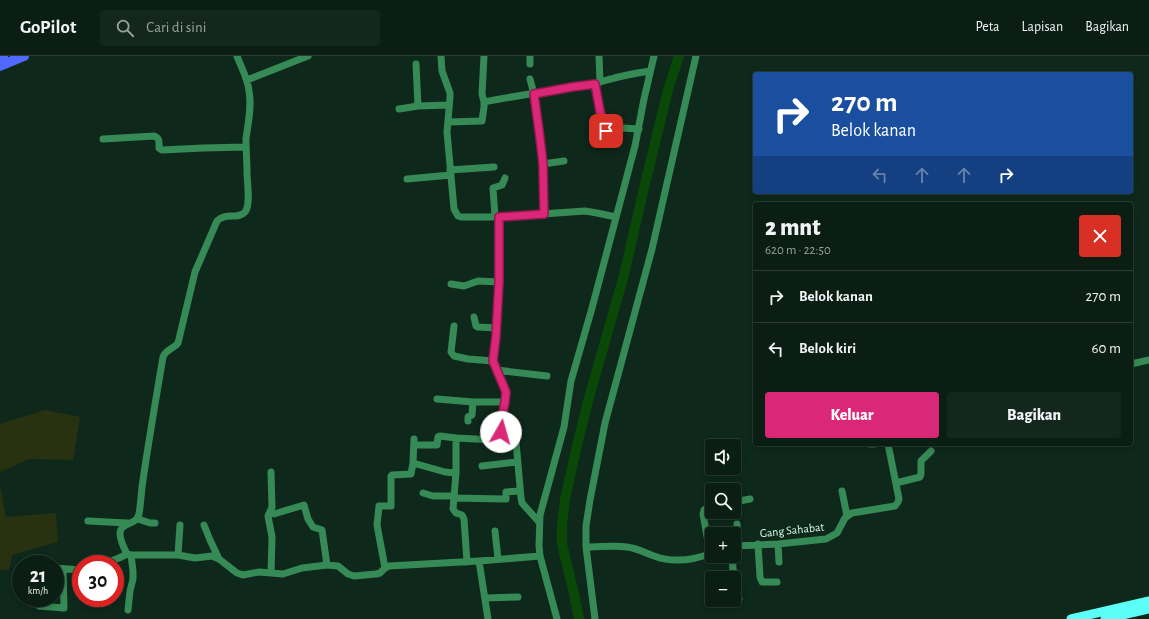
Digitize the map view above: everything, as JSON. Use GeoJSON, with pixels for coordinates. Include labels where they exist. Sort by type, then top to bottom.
{"type":"FeatureCollection","features":[{"type":"Feature","properties":{"kind":"highway"},"geometry":{"type":"LineString","coordinates":[[0,66],[24,56]]}},
{"type":"Feature","properties":{"kind":"main road"},"geometry":{"type":"LineString","coordinates":[[1105,619],[1149,601]]}},
{"type":"Feature","properties":{"kind":"main road"},"geometry":{"type":"LineString","coordinates":[[1071,619],[1122,611],[1149,609]]}},
{"type":"Feature","properties":{"kind":"street"},"geometry":{"type":"LineString","coordinates":[[138,519],[163,357],[167,351],[175,347],[178,343],[195,272],[217,221],[225,216],[239,216],[246,211],[248,196],[246,147],[250,103],[247,80],[237,56]]}},
{"type":"Feature","properties":{"kind":"street"},"geometry":{"type":"LineString","coordinates":[[247,80],[308,56]]}},
{"type":"Feature","properties":{"kind":"street"},"geometry":{"type":"LineString","coordinates":[[441,56],[442,71],[450,92],[447,132],[454,209],[458,216],[497,217],[584,211],[598,212],[616,217]]}},
{"type":"Feature","properties":{"kind":"street"},"geometry":{"type":"LineString","coordinates":[[448,122],[482,121],[484,107],[482,96],[484,56]]}},
{"type":"Feature","properties":{"kind":"street"},"geometry":{"type":"LineString","coordinates":[[530,56],[530,64]]}},
{"type":"Feature","properties":{"kind":"street"},"geometry":{"type":"LineString","coordinates":[[599,56],[598,83],[600,111],[606,131],[606,140]]}},
{"type":"Feature","properties":{"kind":"street"},"geometry":{"type":"LineString","coordinates":[[557,619],[540,556],[540,515],[564,426],[571,381],[591,314],[639,129],[654,56]]}},
{"type":"Feature","properties":{"kind":"street"},"geometry":{"type":"LineString","coordinates":[[595,619],[586,547],[587,515],[604,429],[652,249],[696,56]]}},
{"type":"Feature","properties":{"kind":"street"},"geometry":{"type":"LineString","coordinates":[[416,64],[418,106]]}},
{"type":"Feature","properties":{"kind":"street"},"geometry":{"type":"LineString","coordinates":[[484,102],[512,96],[534,94],[598,83],[618,77],[650,71]]}},
{"type":"Feature","properties":{"kind":"street"},"geometry":{"type":"LineString","coordinates":[[530,79],[534,94],[543,164],[544,214]]}},
{"type":"Feature","properties":{"kind":"street"},"geometry":{"type":"LineString","coordinates":[[399,109],[418,106],[449,106]]}},
{"type":"Feature","properties":{"kind":"street"},"geometry":{"type":"LineString","coordinates":[[622,128],[639,129]]}},
{"type":"Feature","properties":{"kind":"street"},"geometry":{"type":"LineString","coordinates":[[103,139],[154,136],[158,137],[160,148],[162,150],[246,147]]}},
{"type":"Feature","properties":{"kind":"street"},"geometry":{"type":"LineString","coordinates":[[543,164],[564,162]]}},
{"type":"Feature","properties":{"kind":"street"},"geometry":{"type":"LineString","coordinates":[[407,179],[494,167]]}},
{"type":"Feature","properties":{"kind":"street"},"geometry":{"type":"LineString","coordinates":[[505,178],[502,185],[493,188],[497,217],[499,282],[493,361],[506,392],[500,427],[505,438]]}},
{"type":"Feature","properties":{"kind":"street"},"geometry":{"type":"LineString","coordinates":[[451,284],[464,286],[478,281],[499,282]]}},
{"type":"Feature","properties":{"kind":"street"},"geometry":{"type":"LineString","coordinates":[[474,317],[476,326],[478,327],[496,328]]}},
{"type":"Feature","properties":{"kind":"street"},"geometry":{"type":"LineString","coordinates":[[454,326],[451,352],[454,356],[493,361]]}},
{"type":"Feature","properties":{"kind":"street"},"geometry":{"type":"LineString","coordinates":[[1133,364],[1149,360]]}},
{"type":"Feature","properties":{"kind":"street"},"geometry":{"type":"LineString","coordinates":[[496,370],[547,376]]}},
{"type":"Feature","properties":{"kind":"street"},"geometry":{"type":"LineString","coordinates":[[437,399],[473,402],[505,402]]}},
{"type":"Feature","properties":{"kind":"street"},"geometry":{"type":"LineString","coordinates":[[468,421],[468,417],[472,415],[473,402]]}},
{"type":"Feature","properties":{"kind":"street"},"geometry":{"type":"LineString","coordinates":[[385,568],[377,525],[379,506],[391,506],[392,475],[411,474],[414,442],[437,445],[439,436],[496,440],[505,438],[514,440],[516,442],[522,503],[540,522]]}},
{"type":"Feature","properties":{"kind":"street"},"geometry":{"type":"LineString","coordinates":[[456,438],[456,473],[453,509],[462,515],[464,519],[467,562]]}},
{"type":"Feature","properties":{"kind":"street"},"geometry":{"type":"LineString","coordinates":[[842,490],[847,516],[856,512],[894,506],[899,499],[888,446]]}},
{"type":"Feature","properties":{"kind":"street"},"geometry":{"type":"LineString","coordinates":[[896,484],[920,477],[921,461],[931,451]]}},
{"type":"Feature","properties":{"kind":"street"},"geometry":{"type":"LineString","coordinates":[[482,466],[517,462]]}},
{"type":"Feature","properties":{"kind":"street"},"geometry":{"type":"LineString","coordinates":[[413,463],[445,472],[456,473]]}},
{"type":"Feature","properties":{"kind":"street"},"geometry":{"type":"LineString","coordinates":[[271,472],[271,510],[268,516],[272,537],[271,573]]}},
{"type":"Feature","properties":{"kind":"street"},"geometry":{"type":"LineString","coordinates":[[423,492],[433,496],[506,499],[506,492],[520,491]]}},
{"type":"Feature","properties":{"kind":"street"},"geometry":{"type":"LineString","coordinates":[[741,501],[750,499]]}},
{"type":"Feature","properties":{"kind":"street"},"geometry":{"type":"LineString","coordinates":[[271,510],[274,514],[304,505],[308,519],[313,527],[322,530],[327,565]]}},
{"type":"Feature","properties":{"kind":"street"},"geometry":{"type":"LineString","coordinates":[[705,509],[703,514],[706,527]]}},
{"type":"Feature","properties":{"kind":"street","name":"Gang Sahabat"},"geometry":{"type":"LineString","coordinates":[[741,546],[778,544],[829,538],[837,532],[847,516]]}},
{"type":"Feature","properties":{"kind":"street"},"geometry":{"type":"LineString","coordinates":[[128,610],[133,571],[129,554],[120,535],[120,531],[124,525],[138,519],[155,523]]}},
{"type":"Feature","properties":{"kind":"street"},"geometry":{"type":"LineString","coordinates":[[88,521],[129,523]]}},
{"type":"Feature","properties":{"kind":"street"},"geometry":{"type":"LineString","coordinates":[[178,555],[180,525]]}},
{"type":"Feature","properties":{"kind":"street"},"geometry":{"type":"LineString","coordinates":[[204,525],[219,559]]}},
{"type":"Feature","properties":{"kind":"street"},"geometry":{"type":"LineString","coordinates":[[495,531],[498,560]]}},
{"type":"Feature","properties":{"kind":"street"},"geometry":{"type":"LineString","coordinates":[[758,544],[761,581],[777,582]]}},
{"type":"Feature","properties":{"kind":"street"},"geometry":{"type":"LineString","coordinates":[[778,544],[779,562]]}},
{"type":"Feature","properties":{"kind":"street"},"geometry":{"type":"LineString","coordinates":[[586,547],[628,547],[656,557],[675,560],[699,558],[705,556]]}},
{"type":"Feature","properties":{"kind":"street"},"geometry":{"type":"LineString","coordinates":[[124,556],[129,554],[178,555],[196,558],[212,556],[219,559],[240,575],[259,572],[283,574],[302,568],[327,565],[338,566],[348,574],[354,576],[380,573],[389,566],[498,560],[540,556]]}},
{"type":"Feature","properties":{"kind":"street"},"geometry":{"type":"LineString","coordinates":[[479,561],[488,619]]}},
{"type":"Feature","properties":{"kind":"street"},"geometry":{"type":"LineString","coordinates":[[485,598],[495,594],[518,597]]}},
{"type":"Feature","properties":{"kind":"street"},"geometry":{"type":"LineString","coordinates":[[52,607],[64,607]]}},
{"type":"Feature","properties":{"kind":"green space"},"geometry":{"type":"Polygon","coordinates":[[[45,410],[80,417],[73,460],[29,459],[0,472],[0,424],[45,410]]]}},
{"type":"Feature","properties":{"kind":"green space"},"geometry":{"type":"Polygon","coordinates":[[[0,485],[6,517],[56,513],[58,542],[12,555],[9,570],[0,570],[0,485]]]}},
{"type":"Feature","properties":{"kind":"waterway"},"geometry":{"type":"LineString","coordinates":[[579,619],[562,544],[565,499],[588,401],[624,275],[668,90],[679,56]]}},
{"type":"Feature","properties":{"kind":"route"},"geometry":{"type":"LineString","coordinates":[[501,432],[500,427],[506,392],[493,361],[499,282],[499,217],[544,214],[543,164],[534,94],[595,84],[600,111],[606,131]]}}]}
